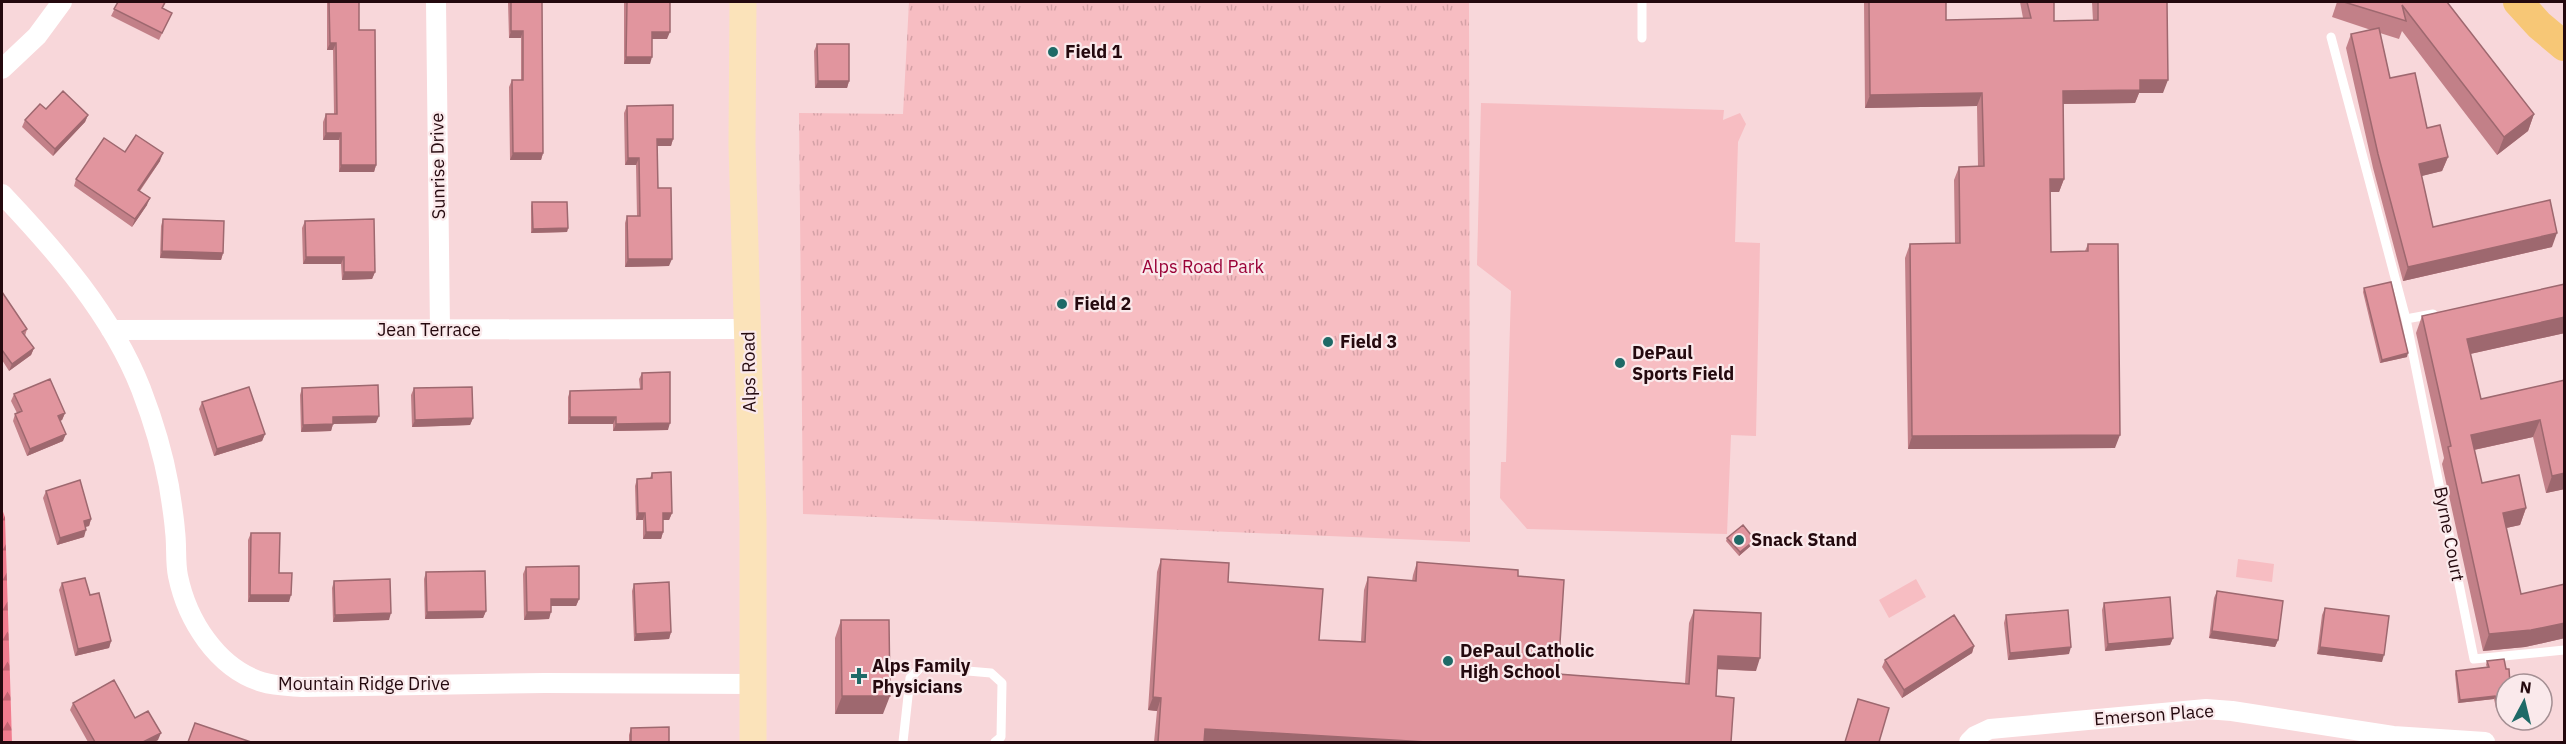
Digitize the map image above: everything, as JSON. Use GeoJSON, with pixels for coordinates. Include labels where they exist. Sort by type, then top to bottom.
{"type":"FeatureCollection","features":[{"type":"Feature","properties":{"kind":"main road","name":"Alps Road"},"geometry":{"type":"LineString","coordinates":[[743,2],[742,145],[753,519],[753,742]]}},
{"type":"Feature","properties":{"kind":"main road"},"geometry":{"type":"LineString","coordinates":[[2518,2],[2539,25],[2565,46]]}},
{"type":"Feature","properties":{"kind":"street"},"geometry":{"type":"LineString","coordinates":[[2,69],[37,36],[62,2]]}},
{"type":"Feature","properties":{"kind":"street","name":"Sunrise Drive"},"geometry":{"type":"LineString","coordinates":[[436,2],[440,330]]}},
{"type":"Feature","properties":{"kind":"street","name":"Mountain Ridge Drive"},"geometry":{"type":"LineString","coordinates":[[2,194],[57,255],[100,313],[124,353],[141,389],[158,442],[169,485],[175,530],[177,575],[191,614],[206,639],[224,660],[245,675],[277,686],[302,687],[545,683],[753,684]]}},
{"type":"Feature","properties":{"kind":"street","name":"Jean Terrace"},"geometry":{"type":"LineString","coordinates":[[111,330],[748,329]]}},
{"type":"Feature","properties":{"kind":"street","name":"Emerson Place"},"geometry":{"type":"LineString","coordinates":[[1969,742],[1975,736],[1990,729],[2206,709],[2424,740],[2485,742]]}},
{"type":"Feature","properties":{"kind":"lane"},"geometry":{"type":"LineString","coordinates":[[1641,38],[1642,2]]}},
{"type":"Feature","properties":{"kind":"lane","name":"Byrne Court"},"geometry":{"type":"LineString","coordinates":[[2331,37],[2406,319],[2474,659],[2565,650]]}},
{"type":"Feature","properties":{"kind":"lane"},"geometry":{"type":"LineString","coordinates":[[2406,319],[2440,312]]}},
{"type":"Feature","properties":{"kind":"lane"},"geometry":{"type":"LineString","coordinates":[[903,742],[910,678],[921,667],[991,673],[1002,683],[1001,737],[995,742]]}},
{"type":"Feature","properties":{"kind":"green space","name":"Alps Road Park"},"geometry":{"type":"Polygon","coordinates":[[[909,2],[1469,2],[1470,542],[803,514],[799,113],[903,114],[909,2]]]}},
{"type":"Feature","properties":{"kind":"green space","name":"DePaul Sports Field"},"geometry":{"type":"Polygon","coordinates":[[[1481,103],[1724,110],[1723,120],[1740,113],[1746,124],[1738,142],[1735,242],[1760,243],[1756,436],[1731,435],[1727,534],[1527,529],[1500,498],[1501,462],[1506,462],[1511,291],[1477,265],[1481,103]]]}},
{"type":"Feature","properties":{"kind":"green space"},"geometry":{"type":"Polygon","coordinates":[[[2,509],[5,517],[12,742],[2,742],[2,509]]]}},
{"type":"Feature","properties":{"kind":"green space"},"geometry":{"type":"Polygon","coordinates":[[[2238,559],[2274,564],[2272,582],[2236,577],[2238,559]]]}},
{"type":"Feature","properties":{"kind":"green space"},"geometry":{"type":"Polygon","coordinates":[[[1916,579],[1926,597],[1889,618],[1879,600],[1916,579]]]}},
{"type":"Feature","properties":{"kind":"building"},"geometry":{"type":"Polygon","coordinates":[[[118,2],[165,2],[162,8],[172,13],[162,33],[114,9],[118,2]]]}},
{"type":"Feature","properties":{"kind":"building"},"geometry":{"type":"Polygon","coordinates":[[[329,2],[359,2],[359,30],[375,30],[376,165],[341,165],[341,133],[326,133],[326,114],[337,114],[336,43],[330,43],[329,2]]]}},
{"type":"Feature","properties":{"kind":"building"},"geometry":{"type":"Polygon","coordinates":[[[511,2],[542,2],[543,153],[513,153],[512,80],[523,80],[523,31],[511,31],[511,2]]]}},
{"type":"Feature","properties":{"kind":"building"},"geometry":{"type":"Polygon","coordinates":[[[627,2],[670,2],[670,32],[652,32],[652,57],[626,57],[627,2]]]}},
{"type":"Feature","properties":{"kind":"building"},"geometry":{"type":"Polygon","coordinates":[[[1869,2],[1946,2],[1946,20],[2031,18],[2027,2],[2054,2],[2054,21],[2098,20],[2098,2],[2167,2],[2168,80],[2140,80],[2140,90],[2063,91],[2064,179],[2050,179],[2051,252],[2088,251],[2088,244],[2118,244],[2120,435],[1912,436],[1910,244],[1960,243],[1959,167],[1984,166],[1982,93],[1870,95],[1869,2]]]}},
{"type":"Feature","properties":{"kind":"building"},"geometry":{"type":"Polygon","coordinates":[[[2344,2],[2447,2],[2534,114],[2504,137],[2402,5],[2406,21],[2344,2]]]}},
{"type":"Feature","properties":{"kind":"building"},"geometry":{"type":"Polygon","coordinates":[[[2379,28],[2390,78],[2415,73],[2427,128],[2440,125],[2448,157],[2419,164],[2433,227],[2550,200],[2557,233],[2408,267],[2378,154],[2351,34],[2379,28]]]}},
{"type":"Feature","properties":{"kind":"building"},"geometry":{"type":"Polygon","coordinates":[[[817,44],[849,44],[849,81],[818,81],[817,44]]]}},
{"type":"Feature","properties":{"kind":"building"},"geometry":{"type":"Polygon","coordinates":[[[63,91],[88,115],[55,149],[25,120],[40,104],[46,109],[63,91]]]}},
{"type":"Feature","properties":{"kind":"building"},"geometry":{"type":"Polygon","coordinates":[[[673,105],[673,139],[657,139],[658,188],[671,188],[672,259],[628,259],[627,216],[640,216],[639,158],[628,158],[627,106],[673,105]]]}},
{"type":"Feature","properties":{"kind":"building"},"geometry":{"type":"Polygon","coordinates":[[[136,135],[163,153],[138,190],[150,198],[135,219],[76,179],[104,138],[125,152],[136,135]]]}},
{"type":"Feature","properties":{"kind":"building"},"geometry":{"type":"Polygon","coordinates":[[[532,202],[567,202],[568,228],[533,229],[532,202]]]}},
{"type":"Feature","properties":{"kind":"building"},"geometry":{"type":"Polygon","coordinates":[[[163,219],[224,221],[223,253],[162,251],[163,219]]]}},
{"type":"Feature","properties":{"kind":"building"},"geometry":{"type":"Polygon","coordinates":[[[374,219],[375,272],[344,272],[344,257],[306,257],[305,221],[374,219]]]}},
{"type":"Feature","properties":{"kind":"building"},"geometry":{"type":"Polygon","coordinates":[[[2391,282],[2408,353],[2382,360],[2364,288],[2391,282]]]}},
{"type":"Feature","properties":{"kind":"building"},"geometry":{"type":"Polygon","coordinates":[[[2565,284],[2565,317],[2467,339],[2481,399],[2565,380],[2565,473],[2552,476],[2540,420],[2471,435],[2482,483],[2519,475],[2526,508],[2503,513],[2521,594],[2565,584],[2565,623],[2531,630],[2489,634],[2422,316],[2565,284]]]}},
{"type":"Feature","properties":{"kind":"building"},"geometry":{"type":"Polygon","coordinates":[[[2,292],[27,329],[22,332],[34,348],[12,364],[2,350],[2,292]]]}},
{"type":"Feature","properties":{"kind":"building"},"geometry":{"type":"Polygon","coordinates":[[[670,372],[670,423],[616,424],[616,417],[570,417],[570,391],[642,389],[642,373],[670,372]]]}},
{"type":"Feature","properties":{"kind":"building"},"geometry":{"type":"Polygon","coordinates":[[[50,379],[65,413],[58,416],[66,434],[30,449],[15,414],[22,411],[14,394],[50,379]]]}},
{"type":"Feature","properties":{"kind":"building"},"geometry":{"type":"Polygon","coordinates":[[[378,385],[379,416],[333,417],[333,424],[303,425],[302,388],[378,385]]]}},
{"type":"Feature","properties":{"kind":"building"},"geometry":{"type":"Polygon","coordinates":[[[249,387],[265,434],[217,449],[202,402],[249,387]]]}},
{"type":"Feature","properties":{"kind":"building"},"geometry":{"type":"Polygon","coordinates":[[[472,387],[473,418],[415,420],[414,388],[472,387]]]}},
{"type":"Feature","properties":{"kind":"building"},"geometry":{"type":"Polygon","coordinates":[[[671,472],[672,513],[663,513],[663,532],[646,532],[645,513],[638,513],[637,479],[652,478],[652,473],[671,472]]]}},
{"type":"Feature","properties":{"kind":"building"},"geometry":{"type":"Polygon","coordinates":[[[80,480],[91,519],[84,521],[86,530],[60,538],[46,491],[80,480]]]}},
{"type":"Feature","properties":{"kind":"building","name":"Snack Stand"},"geometry":{"type":"Polygon","coordinates":[[[1743,525],[1755,540],[1740,552],[1727,538],[1743,525]]]}},
{"type":"Feature","properties":{"kind":"building"},"geometry":{"type":"Polygon","coordinates":[[[251,533],[280,533],[279,573],[292,573],[291,595],[250,595],[251,533]]]}},
{"type":"Feature","properties":{"kind":"building","name":"DePaul Catholic High School"},"geometry":{"type":"Polygon","coordinates":[[[1161,559],[1229,563],[1228,582],[1323,589],[1319,640],[1365,642],[1368,577],[1416,581],[1417,562],[1518,570],[1518,576],[1564,580],[1558,674],[1689,684],[1694,610],[1761,613],[1760,658],[1718,656],[1716,696],[1734,698],[1731,742],[1427,742],[1205,729],[1204,742],[1158,742],[1161,698],[1153,697],[1161,559]]]}},
{"type":"Feature","properties":{"kind":"building"},"geometry":{"type":"Polygon","coordinates":[[[579,566],[579,599],[551,599],[551,612],[527,612],[526,567],[579,566]]]}},
{"type":"Feature","properties":{"kind":"building"},"geometry":{"type":"Polygon","coordinates":[[[485,571],[486,611],[427,612],[426,572],[485,571]]]}},
{"type":"Feature","properties":{"kind":"building"},"geometry":{"type":"Polygon","coordinates":[[[85,578],[90,595],[99,593],[111,641],[78,649],[62,583],[85,578]]]}},
{"type":"Feature","properties":{"kind":"building"},"geometry":{"type":"Polygon","coordinates":[[[390,579],[391,613],[335,615],[334,581],[390,579]]]}},
{"type":"Feature","properties":{"kind":"building"},"geometry":{"type":"Polygon","coordinates":[[[669,582],[671,632],[636,634],[634,584],[669,582]]]}},
{"type":"Feature","properties":{"kind":"building"},"geometry":{"type":"Polygon","coordinates":[[[2217,591],[2283,601],[2278,640],[2212,631],[2217,591]]]}},
{"type":"Feature","properties":{"kind":"building"},"geometry":{"type":"Polygon","coordinates":[[[2170,597],[2173,638],[2108,644],[2104,603],[2170,597]]]}},
{"type":"Feature","properties":{"kind":"building"},"geometry":{"type":"Polygon","coordinates":[[[2325,608],[2389,616],[2384,655],[2320,647],[2325,608]]]}},
{"type":"Feature","properties":{"kind":"building"},"geometry":{"type":"Polygon","coordinates":[[[2068,610],[2071,647],[2010,653],[2006,615],[2068,610]]]}},
{"type":"Feature","properties":{"kind":"building"},"geometry":{"type":"Polygon","coordinates":[[[1954,615],[1974,646],[1904,690],[1885,660],[1954,615]]]}},
{"type":"Feature","properties":{"kind":"building","name":"Alps Family Physicians"},"geometry":{"type":"Polygon","coordinates":[[[841,620],[889,620],[890,696],[842,696],[841,620]]]}},
{"type":"Feature","properties":{"kind":"building"},"geometry":{"type":"Polygon","coordinates":[[[2504,659],[2506,669],[2509,669],[2509,672],[2494,672],[2494,696],[2460,700],[2456,671],[2489,667],[2487,661],[2504,659]]]}},
{"type":"Feature","properties":{"kind":"building"},"geometry":{"type":"Polygon","coordinates":[[[114,680],[135,718],[148,711],[161,733],[143,742],[95,742],[73,703],[114,680]]]}},
{"type":"Feature","properties":{"kind":"building"},"geometry":{"type":"Polygon","coordinates":[[[1858,699],[1889,708],[1879,742],[1845,742],[1858,699]]]}},
{"type":"Feature","properties":{"kind":"building"},"geometry":{"type":"Polygon","coordinates":[[[195,723],[251,742],[188,742],[195,723]]]}},
{"type":"Feature","properties":{"kind":"building"},"geometry":{"type":"Polygon","coordinates":[[[669,727],[669,742],[631,742],[631,728],[669,727]]]}},
{"type":"Feature","properties":{"kind":"place","name":"Field 1"},"geometry":{"type":"Point","coordinates":[1053,52]}},
{"type":"Feature","properties":{"kind":"place","name":"Field 2"},"geometry":{"type":"Point","coordinates":[1062,304]}},
{"type":"Feature","properties":{"kind":"place","name":"Field 3"},"geometry":{"type":"Point","coordinates":[1328,342]}},
{"type":"Feature","properties":{"kind":"place","name":"DePaul Sports Field"},"geometry":{"type":"Point","coordinates":[1620,363]}},
{"type":"Feature","properties":{"kind":"place","name":"Snack Stand"},"geometry":{"type":"Point","coordinates":[1739,540]}},
{"type":"Feature","properties":{"kind":"place","name":"DePaul Catholic High School"},"geometry":{"type":"Point","coordinates":[1448,661]}},
{"type":"Feature","properties":{"kind":"place","name":"Alps Family Physicians"},"geometry":{"type":"Point","coordinates":[859,676]}}]}
